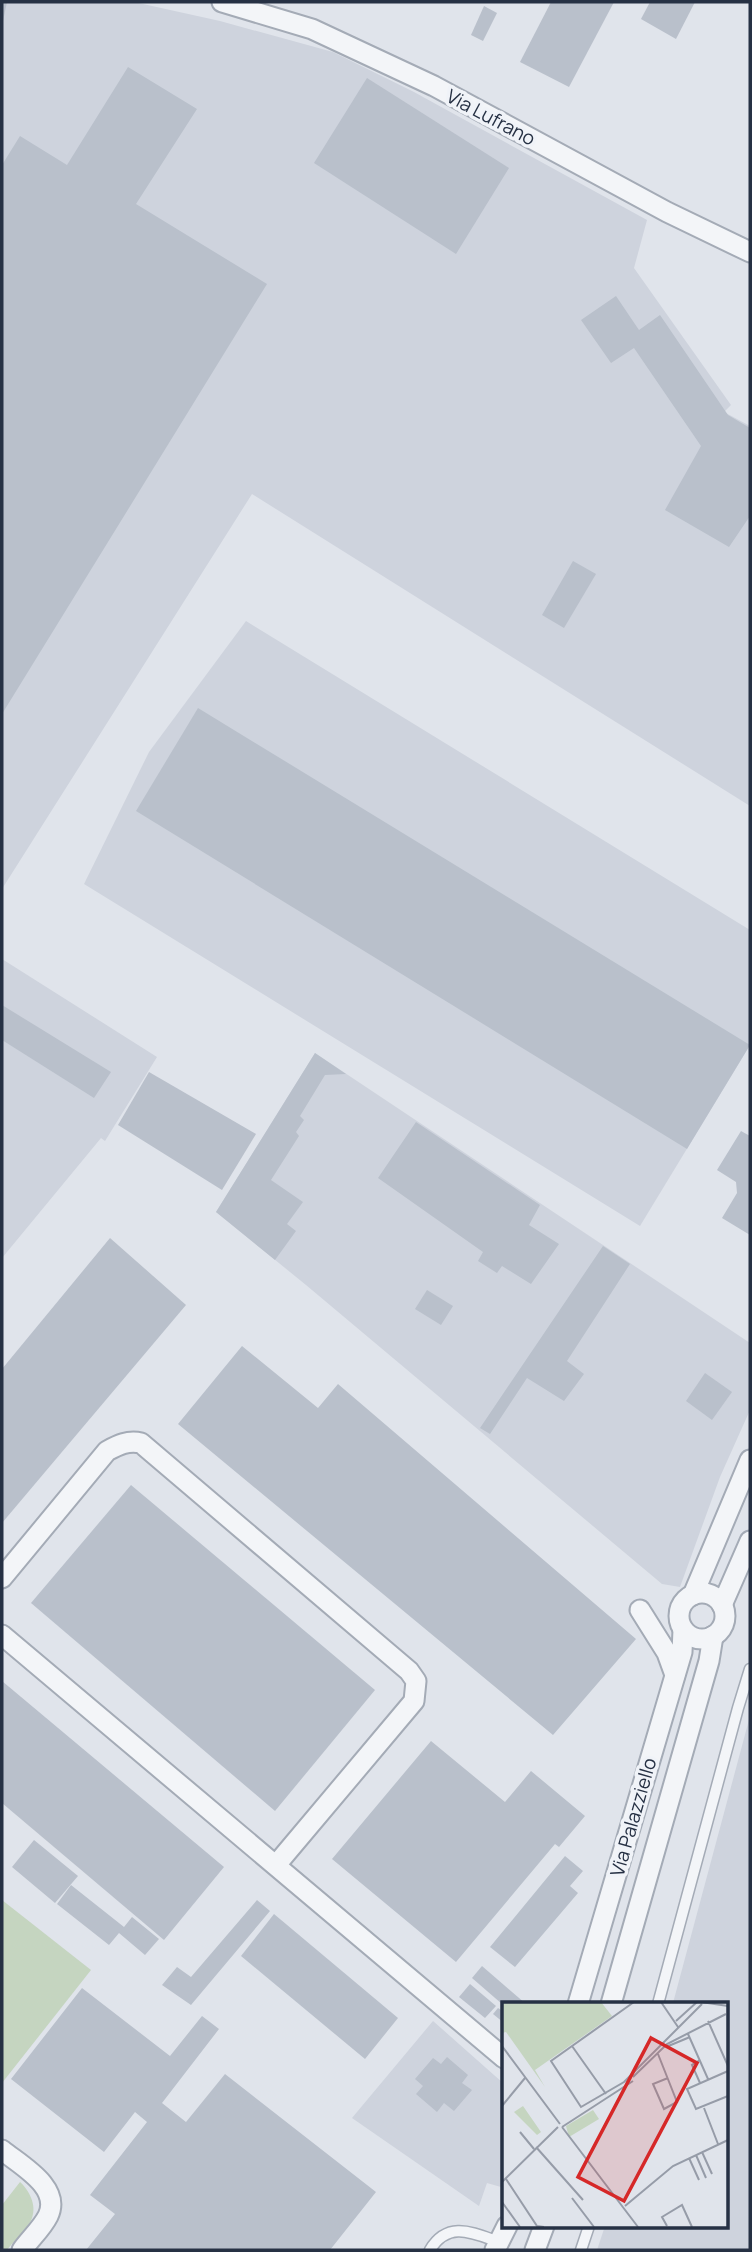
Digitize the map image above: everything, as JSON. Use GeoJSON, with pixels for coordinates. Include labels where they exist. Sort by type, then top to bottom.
{"type":"FeatureCollection","features":[{"type":"Feature","properties":{"kind":"street","name":"Via Lufrano"},"geometry":{"type":"LineString","coordinates":[[222,2],[312,29],[434,86],[667,212],[750,252]]}},
{"type":"Feature","properties":{"kind":"street"},"geometry":{"type":"LineString","coordinates":[[2,1577],[107,1451],[133,1441],[141,1443],[409,1671],[415,1681],[414,1701],[276,1865]]}},
{"type":"Feature","properties":{"kind":"street","name":"Via Palazziello"},"geometry":{"type":"LineString","coordinates":[[579,2002],[682,1652],[685,1611],[750,1460]]}},
{"type":"Feature","properties":{"kind":"street"},"geometry":{"type":"LineString","coordinates":[[722,1605],[750,1541]]}},
{"type":"Feature","properties":{"kind":"street"},"geometry":{"type":"LineString","coordinates":[[709,1595],[722,1605],[723,1625],[713,1636],[697,1639],[685,1611],[709,1595]]}},
{"type":"Feature","properties":{"kind":"street"},"geometry":{"type":"LineString","coordinates":[[639,1610],[667,1653],[675,1675]]}},
{"type":"Feature","properties":{"kind":"street"},"geometry":{"type":"LineString","coordinates":[[2,1635],[502,2057]]}},
{"type":"Feature","properties":{"kind":"street","name":"Via Palazziello"},"geometry":{"type":"LineString","coordinates":[[612,2002],[709,1661],[713,1636]]}},
{"type":"Feature","properties":{"kind":"street"},"geometry":{"type":"LineString","coordinates":[[2,2150],[40,2180],[49,2191],[49,2215],[22,2250]]}},
{"type":"Feature","properties":{"kind":"street"},"geometry":{"type":"LineString","coordinates":[[535,2250],[543,2228]]}},
{"type":"Feature","properties":{"kind":"lane"},"geometry":{"type":"LineString","coordinates":[[659,2002],[750,1669]]}},
{"type":"Feature","properties":{"kind":"lane"},"geometry":{"type":"LineString","coordinates":[[581,2250],[588,2228]]}},
{"type":"Feature","properties":{"kind":"lane"},"geometry":{"type":"LineString","coordinates":[[430,2250],[441,2236],[451,2231],[500,2239]]}},
{"type":"Feature","properties":{"kind":"shaded area"},"geometry":{"type":"Polygon","coordinates":[[[2,2],[134,2],[220,21],[333,52],[414,92],[647,220],[634,268],[731,405],[724,412],[750,426],[750,806],[252,494],[2,889],[2,2]]]}},
{"type":"Feature","properties":{"kind":"shaded area"},"geometry":{"type":"Polygon","coordinates":[[[246,621],[750,930],[750,1045],[640,1226],[84,884],[149,752],[246,621]]]}},
{"type":"Feature","properties":{"kind":"shaded area"},"geometry":{"type":"Polygon","coordinates":[[[2,959],[157,1057],[105,1141],[101,1138],[2,1258],[2,959]]]}},
{"type":"Feature","properties":{"kind":"shaded area"},"geometry":{"type":"Polygon","coordinates":[[[315,1053],[750,1343],[750,1410],[720,1477],[680,1587],[662,1584],[216,1212],[315,1053]]]}},
{"type":"Feature","properties":{"kind":"shaded area"},"geometry":{"type":"Polygon","coordinates":[[[750,1716],[750,2250],[597,2250],[604,2228],[728,2228],[728,2002],[673,2002],[750,1716]]]}},
{"type":"Feature","properties":{"kind":"shaded area"},"geometry":{"type":"Polygon","coordinates":[[[433,2021],[502,2082],[501,2187],[487,2183],[479,2206],[352,2118],[433,2021]]]}},
{"type":"Feature","properties":{"kind":"green space"},"geometry":{"type":"Polygon","coordinates":[[[2,1900],[91,1970],[2,2083],[2,1900]]]}},
{"type":"Feature","properties":{"kind":"green space"},"geometry":{"type":"Polygon","coordinates":[[[20,2182],[31,2198],[34,2208],[32,2218],[7,2250],[2,2250],[2,2205],[20,2182]]]}},
{"type":"Feature","properties":{"kind":"building"},"geometry":{"type":"Polygon","coordinates":[[[2,2],[7,2],[3,21],[2,21],[2,2]]]}},
{"type":"Feature","properties":{"kind":"building"},"geometry":{"type":"Polygon","coordinates":[[[551,2],[614,2],[569,87],[520,62],[551,2]]]}},
{"type":"Feature","properties":{"kind":"building"},"geometry":{"type":"Polygon","coordinates":[[[650,2],[695,2],[676,39],[641,19],[650,2]]]}},
{"type":"Feature","properties":{"kind":"building"},"geometry":{"type":"Polygon","coordinates":[[[484,6],[497,13],[483,41],[471,35],[484,6]]]}},
{"type":"Feature","properties":{"kind":"building"},"geometry":{"type":"Polygon","coordinates":[[[128,67],[197,109],[136,204],[267,284],[2,714],[2,165],[20,136],[67,165],[128,67]]]}},
{"type":"Feature","properties":{"kind":"building"},"geometry":{"type":"Polygon","coordinates":[[[367,78],[509,168],[456,254],[314,163],[367,78]]]}},
{"type":"Feature","properties":{"kind":"building"},"geometry":{"type":"Polygon","coordinates":[[[616,296],[639,330],[660,315],[728,415],[750,428],[750,516],[729,547],[665,510],[701,446],[634,348],[611,363],[581,320],[616,296]]]}},
{"type":"Feature","properties":{"kind":"building"},"geometry":{"type":"Polygon","coordinates":[[[573,561],[596,574],[564,628],[542,615],[573,561]]]}},
{"type":"Feature","properties":{"kind":"building"},"geometry":{"type":"Polygon","coordinates":[[[198,708],[750,1045],[687,1149],[136,811],[198,708]]]}},
{"type":"Feature","properties":{"kind":"building"},"geometry":{"type":"Polygon","coordinates":[[[2,1005],[111,1072],[94,1098],[2,1040],[2,1005]]]}},
{"type":"Feature","properties":{"kind":"building"},"geometry":{"type":"Polygon","coordinates":[[[315,1053],[346,1074],[325,1075],[300,1116],[304,1120],[296,1132],[299,1136],[271,1180],[303,1202],[287,1224],[296,1231],[275,1260],[216,1212],[315,1053]]]}},
{"type":"Feature","properties":{"kind":"building"},"geometry":{"type":"Polygon","coordinates":[[[149,1072],[256,1134],[222,1190],[118,1125],[149,1072]]]}},
{"type":"Feature","properties":{"kind":"building"},"geometry":{"type":"Polygon","coordinates":[[[416,1122],[540,1205],[529,1225],[559,1244],[531,1284],[502,1266],[497,1273],[478,1261],[483,1252],[378,1178],[416,1122]]]}},
{"type":"Feature","properties":{"kind":"building"},"geometry":{"type":"Polygon","coordinates":[[[741,1131],[750,1136],[750,1235],[722,1218],[737,1193],[736,1182],[717,1170],[741,1131]]]}},
{"type":"Feature","properties":{"kind":"building"},"geometry":{"type":"Polygon","coordinates":[[[110,1238],[186,1305],[2,1523],[2,1369],[110,1238]]]}},
{"type":"Feature","properties":{"kind":"building"},"geometry":{"type":"Polygon","coordinates":[[[603,1246],[630,1264],[567,1361],[584,1374],[564,1401],[527,1378],[490,1434],[480,1428],[603,1246]]]}},
{"type":"Feature","properties":{"kind":"building"},"geometry":{"type":"Polygon","coordinates":[[[427,1290],[453,1306],[441,1325],[415,1309],[427,1290]]]}},
{"type":"Feature","properties":{"kind":"building"},"geometry":{"type":"Polygon","coordinates":[[[242,1346],[318,1408],[338,1384],[636,1639],[553,1735],[178,1424],[242,1346]]]}},
{"type":"Feature","properties":{"kind":"building"},"geometry":{"type":"Polygon","coordinates":[[[705,1373],[732,1392],[712,1420],[686,1401],[705,1373]]]}},
{"type":"Feature","properties":{"kind":"building"},"geometry":{"type":"Polygon","coordinates":[[[131,1485],[375,1690],[275,1811],[31,1603],[131,1485]]]}},
{"type":"Feature","properties":{"kind":"building"},"geometry":{"type":"Polygon","coordinates":[[[2,1681],[224,1867],[164,1940],[2,1803],[2,1681]]]}},
{"type":"Feature","properties":{"kind":"building"},"geometry":{"type":"Polygon","coordinates":[[[431,1741],[505,1802],[531,1771],[585,1816],[559,1847],[555,1844],[456,1962],[332,1859],[431,1741]]]}},
{"type":"Feature","properties":{"kind":"building"},"geometry":{"type":"Polygon","coordinates":[[[34,1840],[78,1876],[55,1903],[12,1867],[34,1840]]]}},
{"type":"Feature","properties":{"kind":"building"},"geometry":{"type":"Polygon","coordinates":[[[565,1856],[583,1871],[570,1886],[578,1893],[515,1967],[490,1947],[565,1856]]]}},
{"type":"Feature","properties":{"kind":"building"},"geometry":{"type":"Polygon","coordinates":[[[71,1885],[124,1927],[132,1917],[159,1939],[145,1955],[119,1933],[109,1945],[57,1904],[71,1885]]]}},
{"type":"Feature","properties":{"kind":"building"},"geometry":{"type":"Polygon","coordinates":[[[257,1900],[270,1911],[191,2005],[162,1985],[177,1967],[191,1977],[257,1900]]]}},
{"type":"Feature","properties":{"kind":"building"},"geometry":{"type":"Polygon","coordinates":[[[274,1914],[398,2018],[365,2059],[241,1956],[274,1914]]]}},
{"type":"Feature","properties":{"kind":"building"},"geometry":{"type":"Polygon","coordinates":[[[482,1966],[524,2002],[502,2004],[472,1978],[482,1966]]]}},
{"type":"Feature","properties":{"kind":"building"},"geometry":{"type":"Polygon","coordinates":[[[470,1984],[496,2006],[485,2018],[459,1997],[470,1984]]]}},
{"type":"Feature","properties":{"kind":"building"},"geometry":{"type":"Polygon","coordinates":[[[82,1988],[170,2056],[202,2016],[219,2029],[162,2103],[186,2122],[225,2074],[376,2192],[330,2250],[86,2250],[115,2214],[90,2195],[147,2122],[135,2112],[104,2152],[11,2079],[82,1988]]]}},
{"type":"Feature","properties":{"kind":"building"},"geometry":{"type":"Polygon","coordinates":[[[498,2008],[502,2011],[502,2021],[493,2014],[498,2008]]]}},
{"type":"Feature","properties":{"kind":"building"},"geometry":{"type":"Polygon","coordinates":[[[447,2057],[468,2075],[462,2083],[472,2090],[454,2111],[444,2103],[437,2112],[416,2094],[423,2086],[415,2079],[433,2058],[441,2064],[447,2057]]]}}]}
